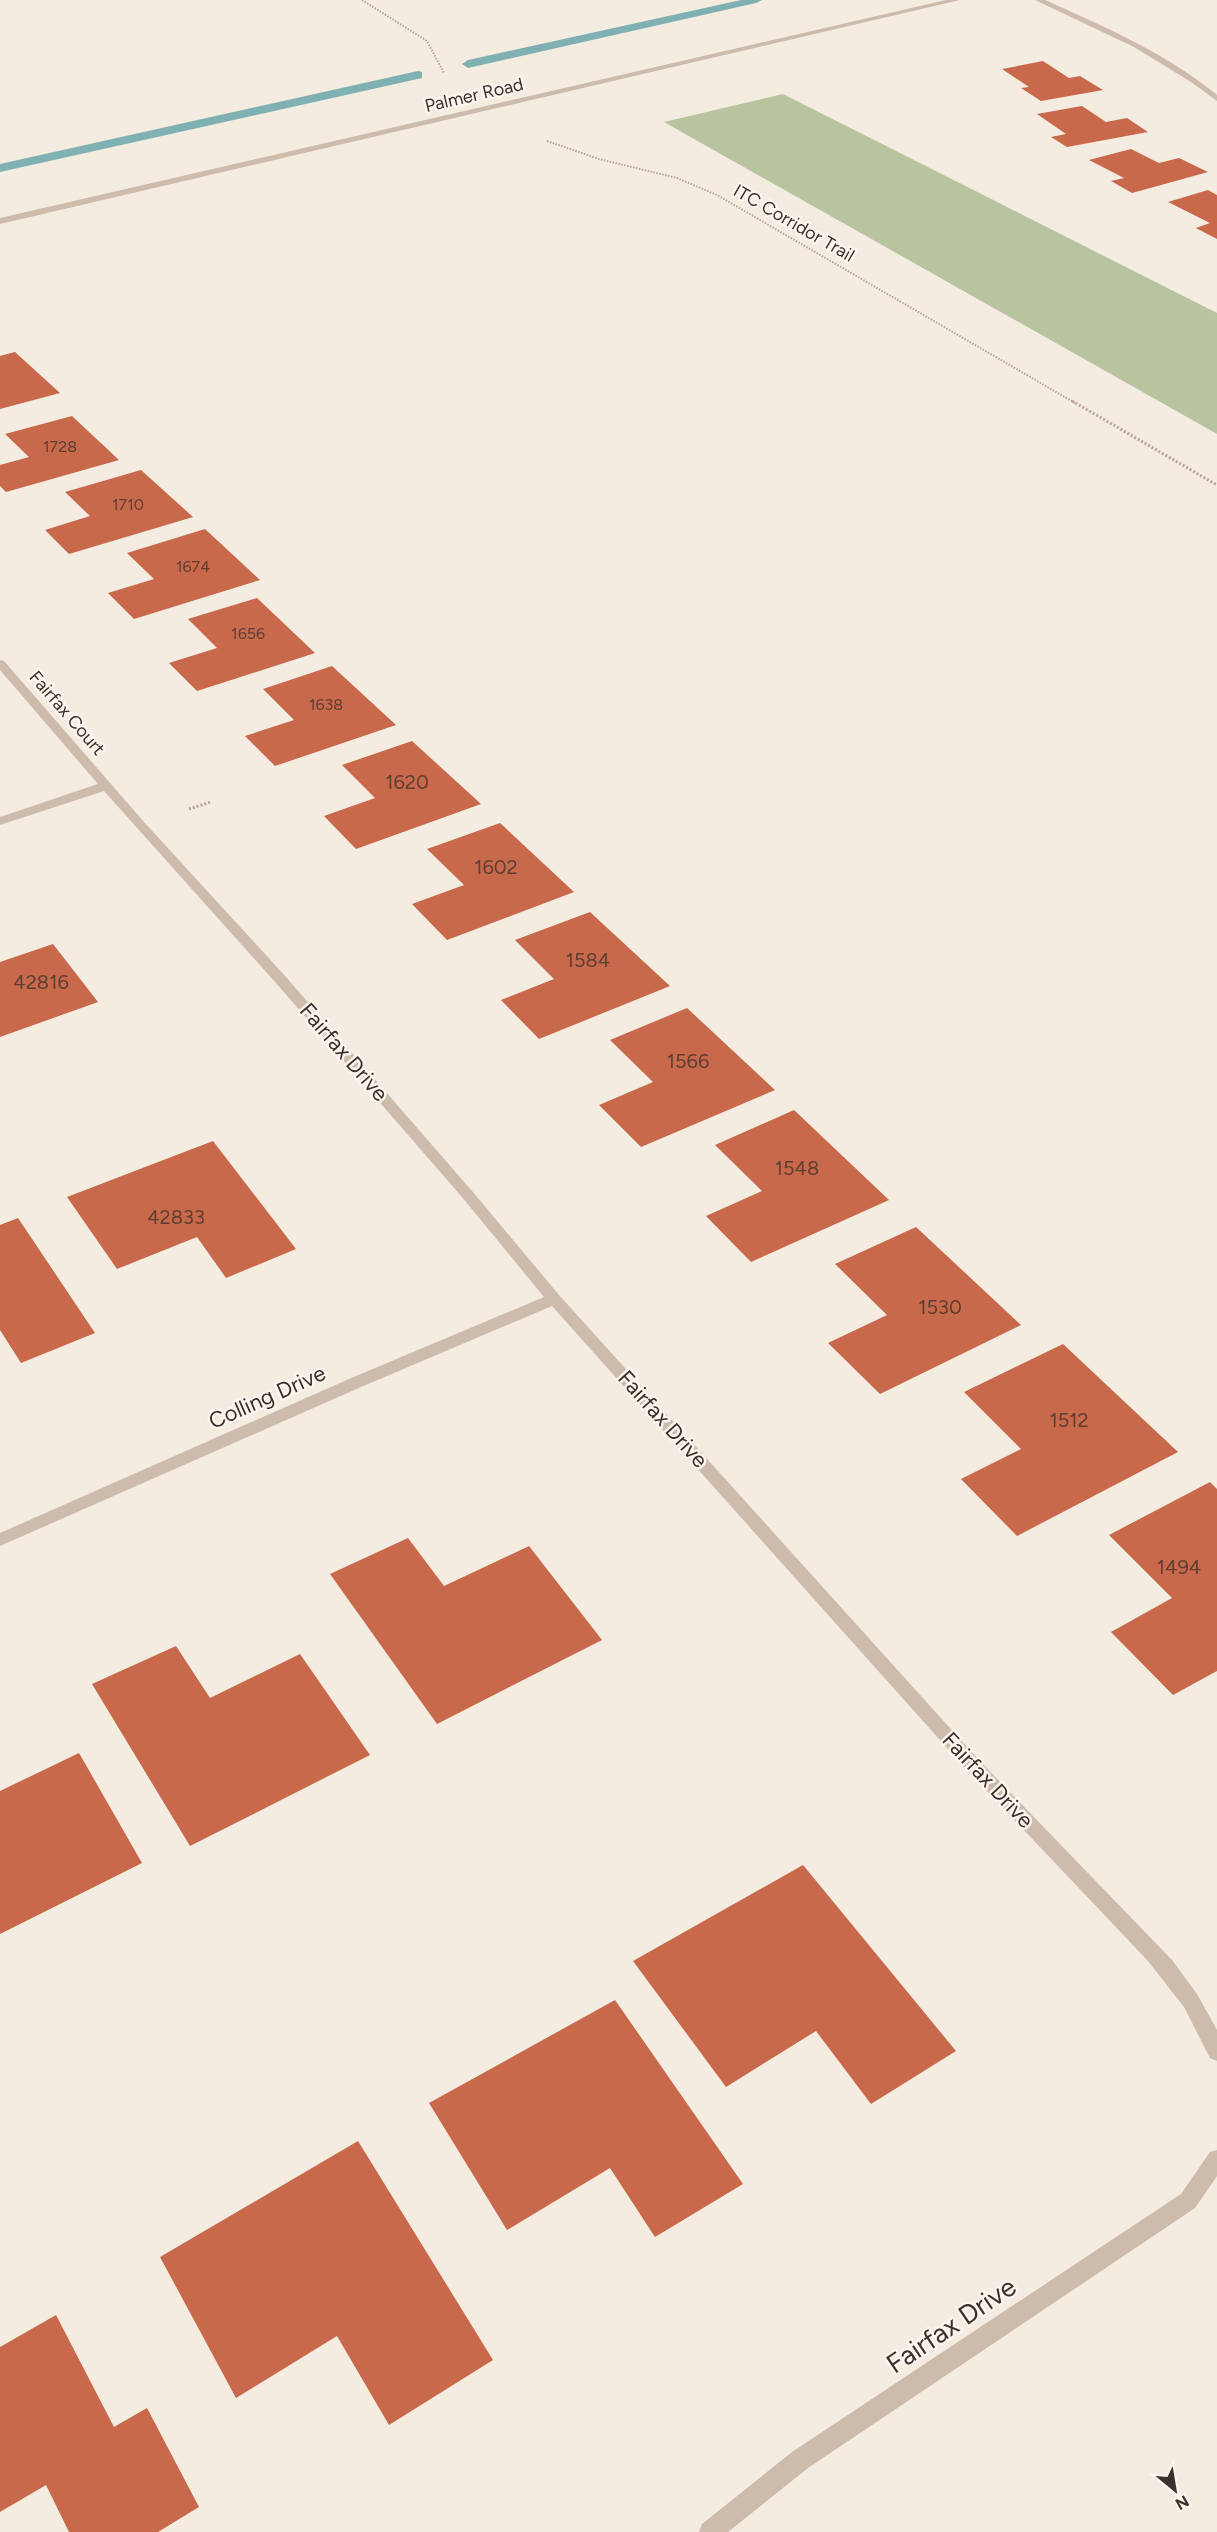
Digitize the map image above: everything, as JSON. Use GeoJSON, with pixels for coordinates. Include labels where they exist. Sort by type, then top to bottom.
{"type":"FeatureCollection","features":[{"type":"Feature","properties":{"kind":"street","name":"Palmer Road"},"geometry":{"type":"LineString","coordinates":[[0,221],[956,0]]}},
{"type":"Feature","properties":{"kind":"street"},"geometry":{"type":"LineString","coordinates":[[1039,0],[1137,45],[1194,80],[1217,99]]}},
{"type":"Feature","properties":{"kind":"street","name":"Fairfax Court"},"geometry":{"type":"LineString","coordinates":[[0,663],[106,786]]}},
{"type":"Feature","properties":{"kind":"street"},"geometry":{"type":"LineString","coordinates":[[0,821],[106,786]]}},
{"type":"Feature","properties":{"kind":"street","name":"Fairfax Drive"},"geometry":{"type":"LineString","coordinates":[[106,786],[281,980],[467,1194],[554,1299],[971,1763],[1179,1982],[1206,2023],[1217,2052]]}},
{"type":"Feature","properties":{"kind":"street","name":"Colling Drive"},"geometry":{"type":"LineString","coordinates":[[0,1540],[355,1383],[554,1299]]}},
{"type":"Feature","properties":{"kind":"street","name":"Fairfax Drive"},"geometry":{"type":"LineString","coordinates":[[710,2532],[800,2460],[1188,2201],[1217,2159]]}},
{"type":"Feature","properties":{"kind":"path","name":"ITC Corridor Trail"},"geometry":{"type":"LineString","coordinates":[[362,0],[427,41],[448,79],[554,145],[677,178],[717,195],[1217,485]]}},
{"type":"Feature","properties":{"kind":"path"},"geometry":{"type":"LineString","coordinates":[[188,809],[211,802]]}},
{"type":"Feature","properties":{"kind":"green space"},"geometry":{"type":"Polygon","coordinates":[[[783,94],[1217,313],[1217,434],[664,122],[783,94]]]}},
{"type":"Feature","properties":{"kind":"building"},"geometry":{"type":"Polygon","coordinates":[[[1043,61],[1069,78],[1080,76],[1103,90],[1041,101],[1021,88],[1029,87],[1002,69],[1043,61]]]}},
{"type":"Feature","properties":{"kind":"building"},"geometry":{"type":"Polygon","coordinates":[[[1082,106],[1106,122],[1127,118],[1148,132],[1067,147],[1051,137],[1066,134],[1037,114],[1082,106]]]}},
{"type":"Feature","properties":{"kind":"building"},"geometry":{"type":"Polygon","coordinates":[[[1131,149],[1159,163],[1179,158],[1208,172],[1132,193],[1111,181],[1124,178],[1089,160],[1131,149]]]}},
{"type":"Feature","properties":{"kind":"building"},"geometry":{"type":"Polygon","coordinates":[[[1208,190],[1217,195],[1217,239],[1196,228],[1210,223],[1168,202],[1208,190]]]}},
{"type":"Feature","properties":{"kind":"building"},"geometry":{"type":"Polygon","coordinates":[[[15,352],[60,393],[0,409],[0,356],[15,352]]]}},
{"type":"Feature","properties":{"kind":"building"},"geometry":{"type":"Polygon","coordinates":[[[72,416],[119,460],[6,492],[0,486],[0,465],[29,457],[5,434],[72,416]]]}},
{"type":"Feature","properties":{"kind":"building"},"geometry":{"type":"Polygon","coordinates":[[[141,470],[193,517],[69,554],[45,530],[90,516],[65,492],[141,470]]]}},
{"type":"Feature","properties":{"kind":"building"},"geometry":{"type":"Polygon","coordinates":[[[205,529],[260,580],[134,619],[108,593],[154,579],[127,553],[205,529]]]}},
{"type":"Feature","properties":{"kind":"building"},"geometry":{"type":"Polygon","coordinates":[[[257,598],[315,653],[197,691],[169,663],[217,648],[188,619],[257,598]]]}},
{"type":"Feature","properties":{"kind":"building"},"geometry":{"type":"Polygon","coordinates":[[[332,666],[396,725],[275,766],[245,736],[294,720],[263,689],[332,666]]]}},
{"type":"Feature","properties":{"kind":"building"},"geometry":{"type":"Polygon","coordinates":[[[412,741],[481,804],[356,849],[324,816],[375,798],[342,765],[412,741]]]}},
{"type":"Feature","properties":{"kind":"building"},"geometry":{"type":"Polygon","coordinates":[[[500,823],[574,892],[447,940],[412,904],[464,885],[427,849],[500,823]]]}},
{"type":"Feature","properties":{"kind":"building"},"geometry":{"type":"Polygon","coordinates":[[[590,912],[670,986],[539,1039],[501,1000],[554,979],[515,940],[590,912]]]}},
{"type":"Feature","properties":{"kind":"building"},"geometry":{"type":"Polygon","coordinates":[[[53,944],[98,1002],[0,1037],[0,962],[53,944]]]}},
{"type":"Feature","properties":{"kind":"building"},"geometry":{"type":"Polygon","coordinates":[[[687,1008],[775,1090],[641,1147],[599,1105],[653,1082],[610,1040],[687,1008]]]}},
{"type":"Feature","properties":{"kind":"building"},"geometry":{"type":"Polygon","coordinates":[[[794,1110],[889,1200],[751,1262],[706,1216],[762,1191],[715,1145],[794,1110]]]}},
{"type":"Feature","properties":{"kind":"building"},"geometry":{"type":"Polygon","coordinates":[[[213,1141],[296,1249],[226,1278],[197,1237],[117,1269],[67,1197],[213,1141]]]}},
{"type":"Feature","properties":{"kind":"building"},"geometry":{"type":"Polygon","coordinates":[[[18,1218],[95,1333],[21,1363],[0,1330],[0,1225],[18,1218]]]}},
{"type":"Feature","properties":{"kind":"building"},"geometry":{"type":"Polygon","coordinates":[[[916,1227],[1021,1325],[880,1394],[828,1343],[887,1315],[835,1264],[916,1227]]]}},
{"type":"Feature","properties":{"kind":"building"},"geometry":{"type":"Polygon","coordinates":[[[1063,1344],[1178,1452],[1017,1536],[961,1479],[1021,1449],[964,1392],[1063,1344]]]}},
{"type":"Feature","properties":{"kind":"building"},"geometry":{"type":"Polygon","coordinates":[[[1210,1482],[1217,1489],[1217,1671],[1173,1695],[1111,1632],[1172,1598],[1109,1535],[1210,1482]]]}},
{"type":"Feature","properties":{"kind":"building"},"geometry":{"type":"Polygon","coordinates":[[[408,1538],[444,1586],[529,1546],[602,1640],[437,1724],[330,1574],[408,1538]]]}},
{"type":"Feature","properties":{"kind":"building"},"geometry":{"type":"Polygon","coordinates":[[[176,1646],[210,1698],[300,1654],[370,1755],[190,1846],[92,1684],[176,1646]]]}},
{"type":"Feature","properties":{"kind":"building"},"geometry":{"type":"Polygon","coordinates":[[[79,1753],[142,1863],[0,1934],[0,1791],[79,1753]]]}},
{"type":"Feature","properties":{"kind":"building"},"geometry":{"type":"Polygon","coordinates":[[[803,1865],[956,2051],[871,2104],[816,2031],[726,2087],[633,1961],[803,1865]]]}},
{"type":"Feature","properties":{"kind":"building"},"geometry":{"type":"Polygon","coordinates":[[[615,2000],[743,2184],[655,2237],[610,2168],[507,2230],[429,2103],[615,2000]]]}},
{"type":"Feature","properties":{"kind":"building"},"geometry":{"type":"Polygon","coordinates":[[[358,2141],[493,2360],[389,2425],[337,2336],[236,2398],[160,2257],[358,2141]]]}},
{"type":"Feature","properties":{"kind":"building"},"geometry":{"type":"Polygon","coordinates":[[[56,2315],[114,2427],[147,2408],[199,2507],[158,2532],[69,2532],[46,2485],[0,2512],[0,2347],[56,2315]]]}},
{"type":"Feature","properties":{"kind":"waterway"},"geometry":{"type":"LineString","coordinates":[[468,64],[756,0]]}},
{"type":"Feature","properties":{"kind":"waterway"},"geometry":{"type":"LineString","coordinates":[[0,168],[418,75]]}}]}
